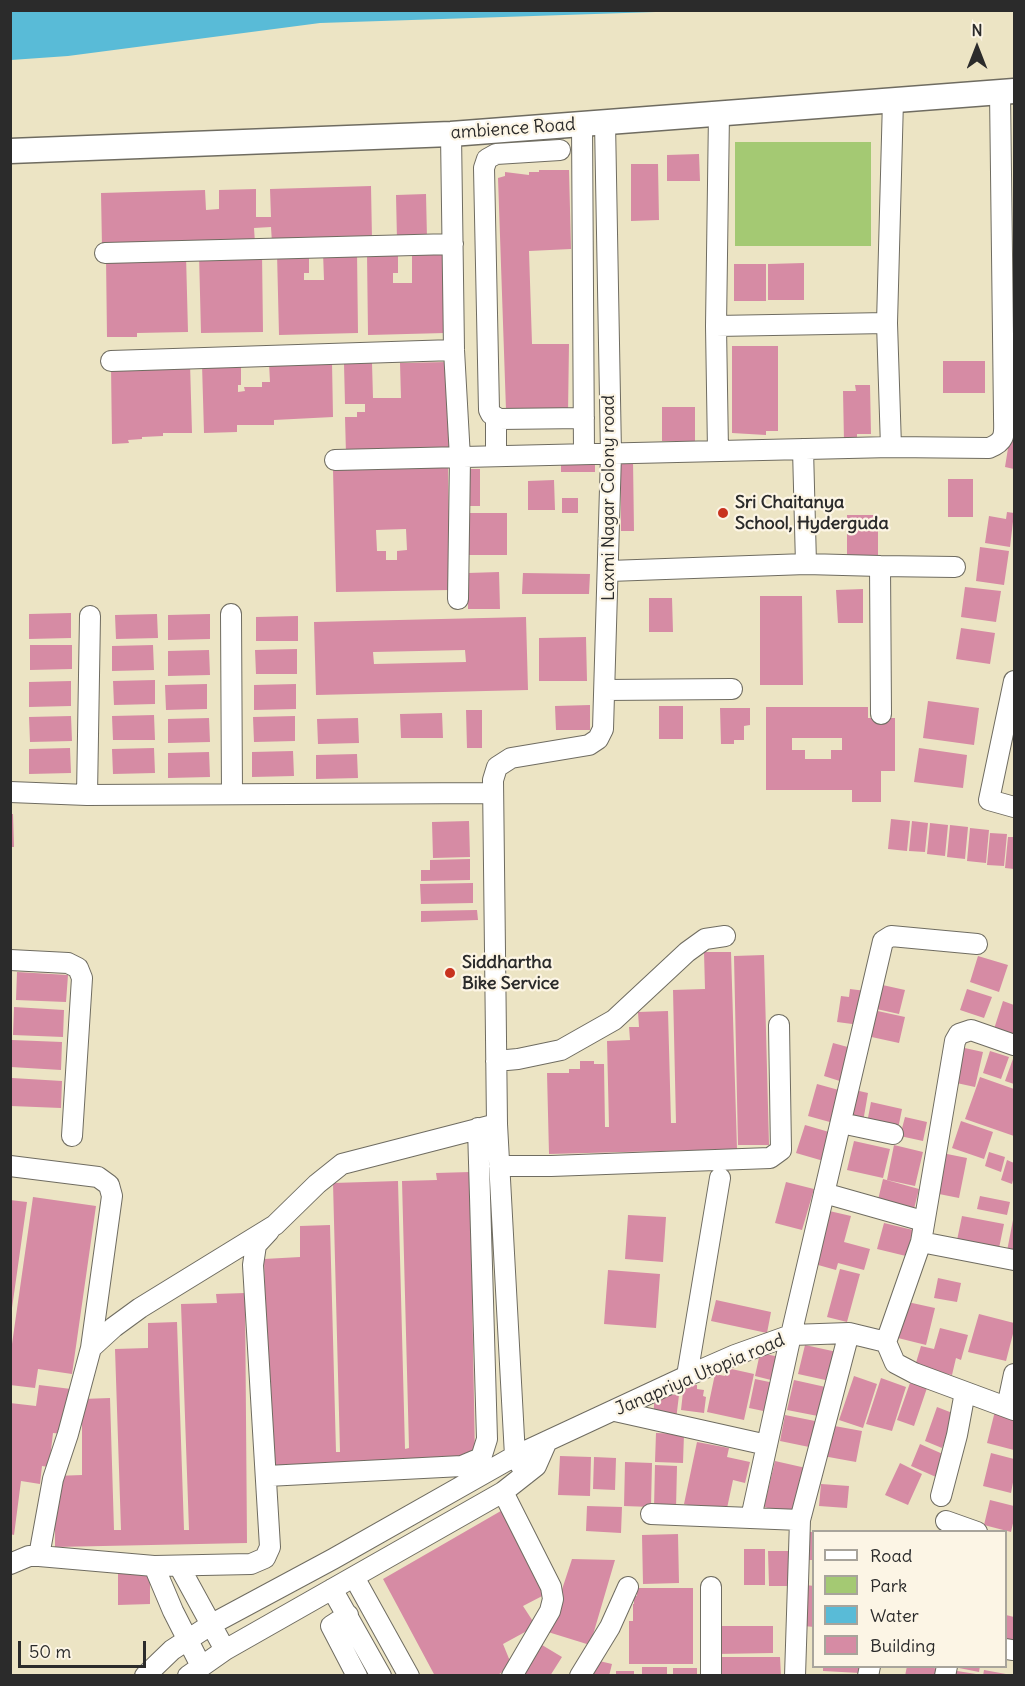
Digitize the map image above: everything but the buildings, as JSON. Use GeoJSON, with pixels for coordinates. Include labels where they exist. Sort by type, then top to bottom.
{"type":"FeatureCollection","features":[{"type":"Feature","properties":{"kind":"street","name":"ambience Road"},"geometry":{"type":"LineString","coordinates":[[10,151],[451,134],[1007,91]]}},
{"type":"Feature","properties":{"kind":"street"},"geometry":{"type":"LineString","coordinates":[[335,460],[891,447],[989,448],[1002,441],[1007,91]]}},
{"type":"Feature","properties":{"kind":"street"},"geometry":{"type":"LineString","coordinates":[[891,447],[887,323],[893,100]]}},
{"type":"Feature","properties":{"kind":"street"},"geometry":{"type":"LineString","coordinates":[[718,451],[716,326],[719,113]]}},
{"type":"Feature","properties":{"kind":"street"},"geometry":{"type":"LineString","coordinates":[[584,454],[594,123]]}},
{"type":"Feature","properties":{"kind":"street","name":"Laxmi Nagar Colony road"},"geometry":{"type":"LineString","coordinates":[[494,793],[493,780],[497,767],[511,758],[589,745],[598,739],[603,729],[611,454],[594,123]]}},
{"type":"Feature","properties":{"kind":"street"},"geometry":{"type":"LineString","coordinates":[[451,134],[454,350],[460,458],[458,599]]}},
{"type":"Feature","properties":{"kind":"street"},"geometry":{"type":"LineString","coordinates":[[560,150],[496,154],[487,159],[484,168],[489,410],[499,419],[584,418]]}},
{"type":"Feature","properties":{"kind":"street"},"geometry":{"type":"LineString","coordinates":[[105,254],[453,244]]}},
{"type":"Feature","properties":{"kind":"street"},"geometry":{"type":"LineString","coordinates":[[716,326],[887,323]]}},
{"type":"Feature","properties":{"kind":"street"},"geometry":{"type":"LineString","coordinates":[[111,361],[454,350]]}},
{"type":"Feature","properties":{"kind":"street"},"geometry":{"type":"LineString","coordinates":[[496,418],[496,455]]}},
{"type":"Feature","properties":{"kind":"street"},"geometry":{"type":"LineString","coordinates":[[803,449],[807,564]]}},
{"type":"Feature","properties":{"kind":"street"},"geometry":{"type":"LineString","coordinates":[[609,571],[807,564],[955,567]]}},
{"type":"Feature","properties":{"kind":"street"},"geometry":{"type":"LineString","coordinates":[[880,566],[880,714]]}},
{"type":"Feature","properties":{"kind":"street"},"geometry":{"type":"LineString","coordinates":[[231,614],[232,794]]}},
{"type":"Feature","properties":{"kind":"street"},"geometry":{"type":"LineString","coordinates":[[87,795],[90,616]]}},
{"type":"Feature","properties":{"kind":"street"},"geometry":{"type":"LineString","coordinates":[[1014,681],[989,800],[1014,807]]}},
{"type":"Feature","properties":{"kind":"street"},"geometry":{"type":"LineString","coordinates":[[605,690],[732,689]]}},
{"type":"Feature","properties":{"kind":"street"},"geometry":{"type":"LineString","coordinates":[[10,792],[87,795],[494,793],[497,1125],[515,1456],[526,1474]]}},
{"type":"Feature","properties":{"kind":"street"},"geometry":{"type":"LineString","coordinates":[[496,1061],[561,1050],[614,1020],[687,952],[705,939],[725,936]]}},
{"type":"Feature","properties":{"kind":"street"},"geometry":{"type":"LineString","coordinates":[[751,1518],[791,1335],[883,941],[891,936],[977,944]]}},
{"type":"Feature","properties":{"kind":"street"},"geometry":{"type":"LineString","coordinates":[[10,960],[68,963],[78,968],[82,978],[72,1136]]}},
{"type":"Feature","properties":{"kind":"street"},"geometry":{"type":"LineString","coordinates":[[499,1166],[563,1166],[770,1158],[781,1150],[779,1025]]}},
{"type":"Feature","properties":{"kind":"street"},"geometry":{"type":"LineString","coordinates":[[1014,1045],[971,1030],[959,1034],[955,1041],[921,1242],[886,1342],[896,1364],[914,1373],[1011,1408],[1014,1374]]}},
{"type":"Feature","properties":{"kind":"street"},"geometry":{"type":"LineString","coordinates":[[841,1123],[893,1134]]}},
{"type":"Feature","properties":{"kind":"street"},"geometry":{"type":"LineString","coordinates":[[10,1564],[29,1556],[154,1566],[251,1564],[265,1558],[270,1546],[253,1265],[256,1245],[317,1184],[342,1164],[497,1125]]}},
{"type":"Feature","properties":{"kind":"street"},"geometry":{"type":"LineString","coordinates":[[267,1476],[462,1466],[481,1458],[487,1439],[478,1128]]}},
{"type":"Feature","properties":{"kind":"street"},"geometry":{"type":"LineString","coordinates":[[10,1166],[98,1178],[109,1185],[112,1196],[91,1348],[68,1434],[53,1479],[39,1556]]}},
{"type":"Feature","properties":{"kind":"street"},"geometry":{"type":"LineString","coordinates":[[687,1376],[720,1178]]}},
{"type":"Feature","properties":{"kind":"street"},"geometry":{"type":"LineString","coordinates":[[824,1192],[923,1221]]}},
{"type":"Feature","properties":{"kind":"street"},"geometry":{"type":"LineString","coordinates":[[91,1348],[140,1308],[275,1225]]}},
{"type":"Feature","properties":{"kind":"street"},"geometry":{"type":"LineString","coordinates":[[921,1242],[1014,1260]]}},
{"type":"Feature","properties":{"kind":"street"},"geometry":{"type":"LineString","coordinates":[[795,1676],[800,1520],[849,1333]]}},
{"type":"Feature","properties":{"kind":"street","name":"Janapriya Utopia road"},"geometry":{"type":"LineString","coordinates":[[146,1676],[172,1650],[212,1624],[333,1559],[515,1456],[687,1376],[791,1335],[849,1333],[886,1342]]}},
{"type":"Feature","properties":{"kind":"street"},"geometry":{"type":"LineString","coordinates":[[941,1496],[957,1435],[965,1392]]}},
{"type":"Feature","properties":{"kind":"street"},"geometry":{"type":"LineString","coordinates":[[615,1411],[767,1445]]}},
{"type":"Feature","properties":{"kind":"street"},"geometry":{"type":"LineString","coordinates":[[393,1565],[505,1497],[536,1466],[547,1441]]}},
{"type":"Feature","properties":{"kind":"street"},"geometry":{"type":"LineString","coordinates":[[505,1497],[551,1587],[553,1599],[550,1611],[512,1676]]}},
{"type":"Feature","properties":{"kind":"street"},"geometry":{"type":"LineString","coordinates":[[154,1566],[187,1640],[195,1671],[225,1650],[332,1589],[488,1507]]}},
{"type":"Feature","properties":{"kind":"street"},"geometry":{"type":"LineString","coordinates":[[651,1514],[800,1520]]}},
{"type":"Feature","properties":{"kind":"street"},"geometry":{"type":"LineString","coordinates":[[946,1521],[971,1530]]}},
{"type":"Feature","properties":{"kind":"street"},"geometry":{"type":"LineString","coordinates":[[179,1566],[225,1650]]}},
{"type":"Feature","properties":{"kind":"street"},"geometry":{"type":"LineString","coordinates":[[354,1577],[374,1610],[406,1674]]}},
{"type":"Feature","properties":{"kind":"street"},"geometry":{"type":"LineString","coordinates":[[580,1676],[610,1627],[628,1587]]}},
{"type":"Feature","properties":{"kind":"street"},"geometry":{"type":"LineString","coordinates":[[711,1587],[711,1676]]}},
{"type":"Feature","properties":{"kind":"street"},"geometry":{"type":"LineString","coordinates":[[332,1589],[381,1676]]}},
{"type":"Feature","properties":{"kind":"street"},"geometry":{"type":"LineString","coordinates":[[315,1599],[357,1676]]}},
{"type":"Feature","properties":{"kind":"street"},"geometry":{"type":"LineString","coordinates":[[331,1626],[374,1610]]}},
{"type":"Feature","properties":{"kind":"green space"},"geometry":{"type":"Polygon","coordinates":[[[735,142],[871,142],[871,246],[735,246],[735,142]]]}},
{"type":"Feature","properties":{"kind":"water"},"geometry":{"type":"Polygon","coordinates":[[[11,10],[686,11],[320,23],[68,56],[11,60],[11,10]]]}},
{"type":"Feature","properties":{"kind":"place","name":"Sri Chaitanya School, Hyderguda"},"geometry":{"type":"Point","coordinates":[723,513]}},
{"type":"Feature","properties":{"kind":"place","name":"Siddhartha Bike Service"},"geometry":{"type":"Point","coordinates":[450,973]}}]}
